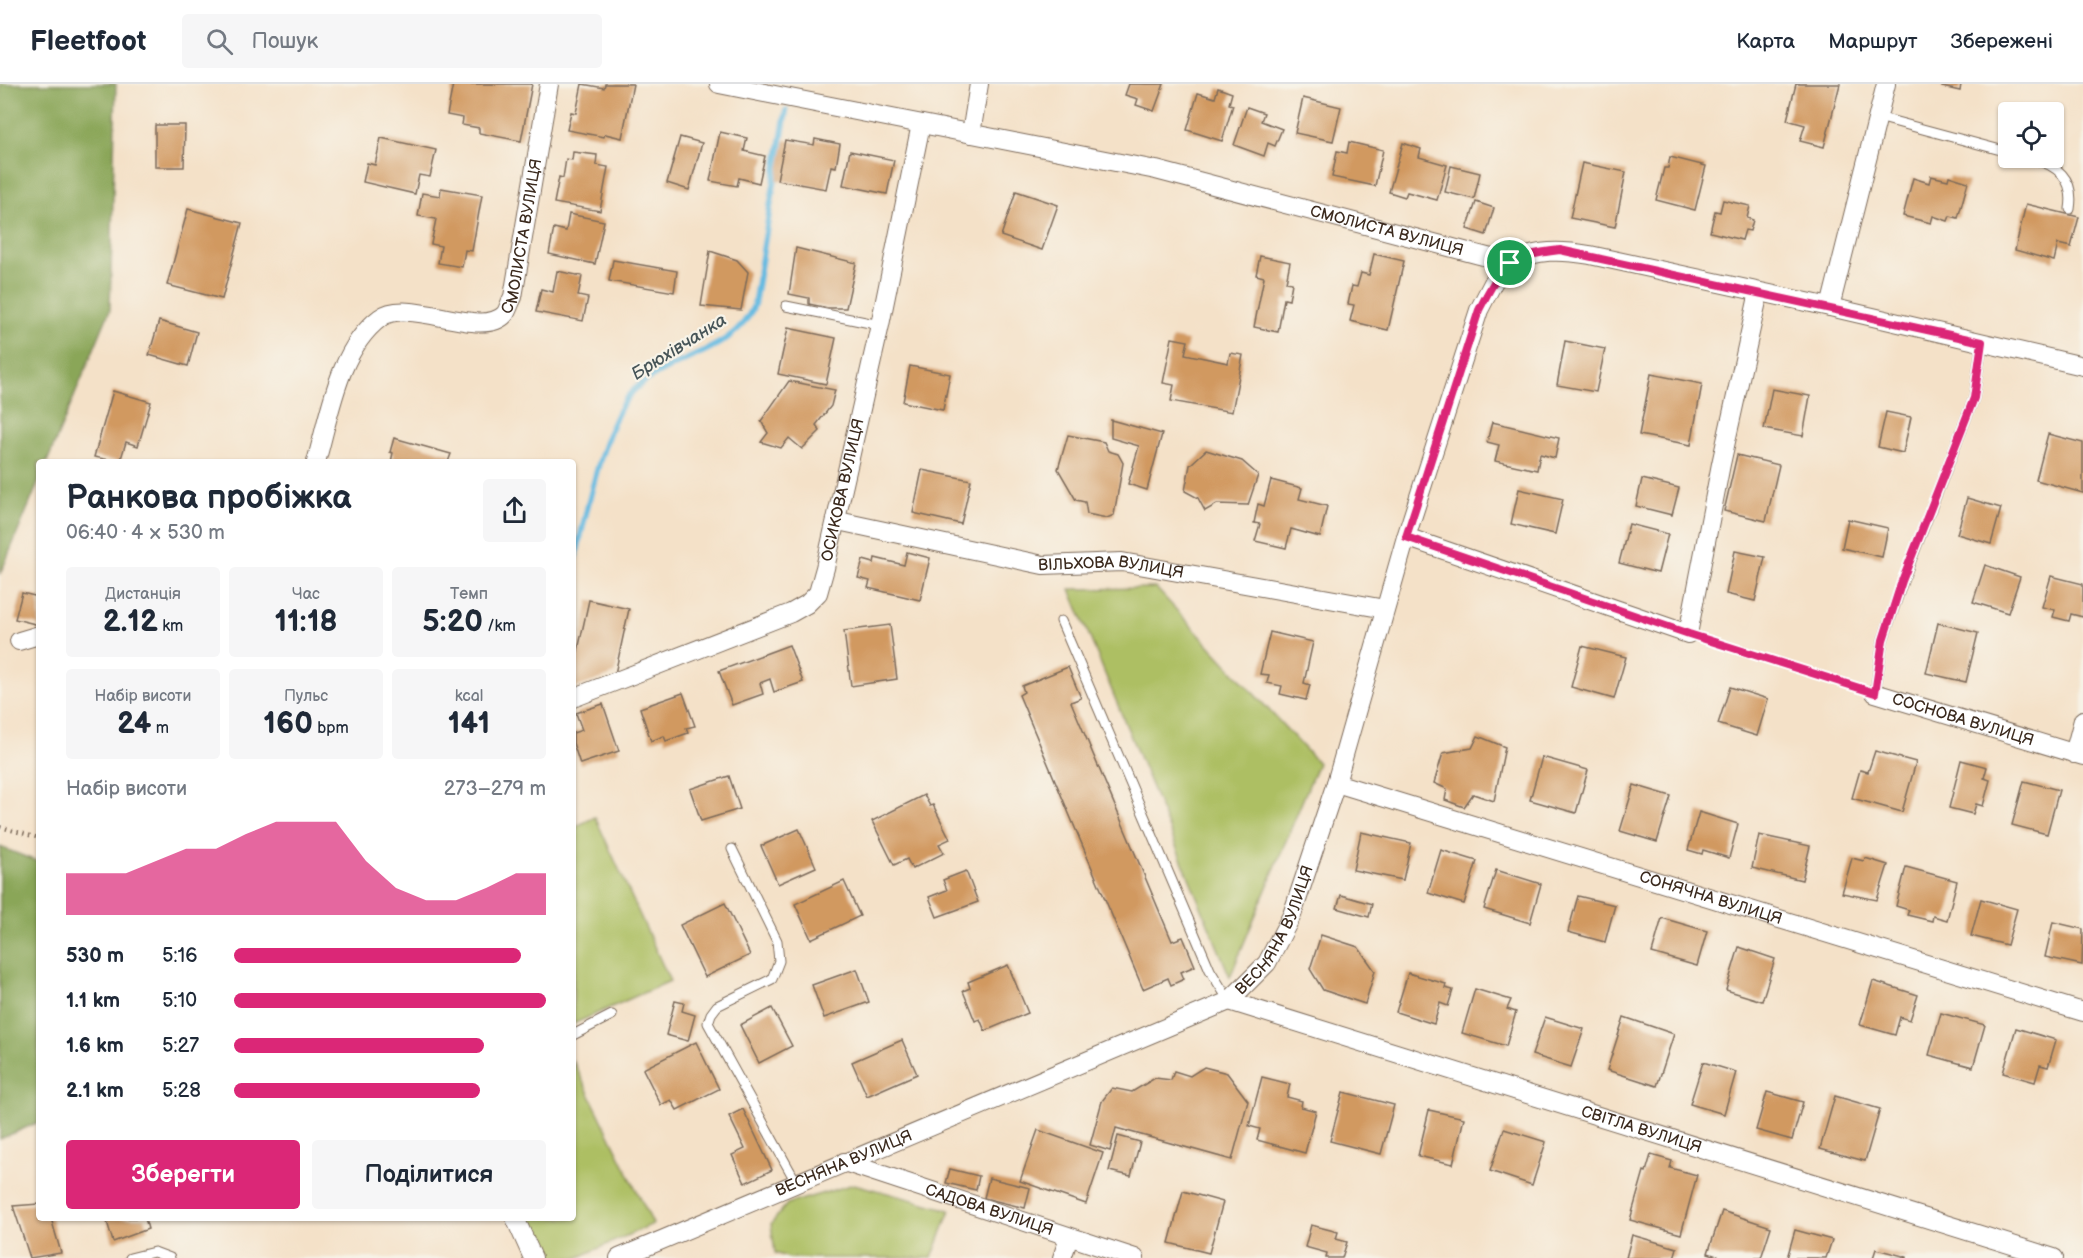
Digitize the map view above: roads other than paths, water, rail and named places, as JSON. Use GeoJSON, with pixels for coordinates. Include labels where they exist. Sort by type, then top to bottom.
{"type":"FeatureCollection","features":[{"type":"Feature","properties":{"kind":"street","name":"СМОЛИСТА ВУЛИЦЯ"},"geometry":{"type":"LineString","coordinates":[[317,459],[352,349],[382,316],[398,312],[490,322],[504,315],[513,297],[549,84]]}},
{"type":"Feature","properties":{"kind":"street","name":"СМОЛИСТА ВУЛИЦЯ"},"geometry":{"type":"LineString","coordinates":[[719,84],[1156,170],[1510,263]]}},
{"type":"Feature","properties":{"kind":"street"},"geometry":{"type":"LineString","coordinates":[[971,134],[979,84]]}},
{"type":"Feature","properties":{"kind":"street"},"geometry":{"type":"LineString","coordinates":[[1830,307],[1886,84]]}},
{"type":"Feature","properties":{"kind":"street","name":"ОСИКОВА ВУЛИЦЯ"},"geometry":{"type":"LineString","coordinates":[[576,697],[791,613],[807,604],[818,593],[838,521],[921,124]]}},
{"type":"Feature","properties":{"kind":"street"},"geometry":{"type":"LineString","coordinates":[[1510,263],[1528,254],[1560,250],[1830,307],[2083,366]]}},
{"type":"Feature","properties":{"kind":"street","name":"ВЕСНЯНА ВУЛИЦЯ"},"geometry":{"type":"LineString","coordinates":[[619,1258],[1229,1001],[1268,963],[1292,915],[1336,783],[1406,537],[1479,310],[1494,281],[1510,263]]}},
{"type":"Feature","properties":{"kind":"street"},"geometry":{"type":"LineString","coordinates":[[1406,537],[1689,634],[1721,464],[1760,292]]}},
{"type":"Feature","properties":{"kind":"street","name":"ВІЛЬХОВА ВУЛИЦЯ"},"geometry":{"type":"LineString","coordinates":[[838,521],[1043,565],[1122,562],[1385,609]]}},
{"type":"Feature","properties":{"kind":"street"},"geometry":{"type":"LineString","coordinates":[[19,640],[36,636]]}},
{"type":"Feature","properties":{"kind":"street","name":"СОСНОВА ВУЛИЦЯ"},"geometry":{"type":"LineString","coordinates":[[1875,693],[2079,755],[2083,720]]}},
{"type":"Feature","properties":{"kind":"street","name":"СОНЯЧНА ВУЛИЦЯ"},"geometry":{"type":"LineString","coordinates":[[1336,783],[2083,1012]]}},
{"type":"Feature","properties":{"kind":"street","name":"СВІТЛА ВУЛИЦЯ"},"geometry":{"type":"LineString","coordinates":[[1229,1001],[2054,1258]]}},
{"type":"Feature","properties":{"kind":"street","name":"САДОВА ВУЛИЦЯ"},"geometry":{"type":"LineString","coordinates":[[844,1162],[1135,1258]]}},
{"type":"Feature","properties":{"kind":"street"},"geometry":{"type":"LineString","coordinates":[[515,1221],[533,1258]]}},
{"type":"Feature","properties":{"kind":"street"},"geometry":{"type":"LineString","coordinates":[[1062,1258],[1069,1237]]}},
{"type":"Feature","properties":{"kind":"lane"},"geometry":{"type":"LineString","coordinates":[[1878,117],[1998,149]]}},
{"type":"Feature","properties":{"kind":"lane"},"geometry":{"type":"LineString","coordinates":[[2057,168],[2071,187],[2070,208]]}},
{"type":"Feature","properties":{"kind":"lane"},"geometry":{"type":"LineString","coordinates":[[786,306],[880,325]]}},
{"type":"Feature","properties":{"kind":"lane"},"geometry":{"type":"LineString","coordinates":[[1875,693],[1883,640],[1902,581],[1974,398],[1982,342]]}},
{"type":"Feature","properties":{"kind":"lane"},"geometry":{"type":"LineString","coordinates":[[1061,621],[1210,970],[1229,1001]]}},
{"type":"Feature","properties":{"kind":"lane"},"geometry":{"type":"LineString","coordinates":[[732,849],[777,941],[779,961],[772,980],[717,1006],[708,1023],[796,1182]]}},
{"type":"Feature","properties":{"kind":"lane"},"geometry":{"type":"LineString","coordinates":[[576,1033],[612,1015]]}},
{"type":"Feature","properties":{"kind":"lane"},"geometry":{"type":"LineString","coordinates":[[130,1258],[154,1252],[170,1258]]}},
{"type":"Feature","properties":{"kind":"waterway","name":"Брюхівчанка"},"geometry":{"type":"LineString","coordinates":[[576,555],[603,451],[611,428],[630,394],[661,372],[731,335],[745,322],[754,305],[786,111]]}}]}
